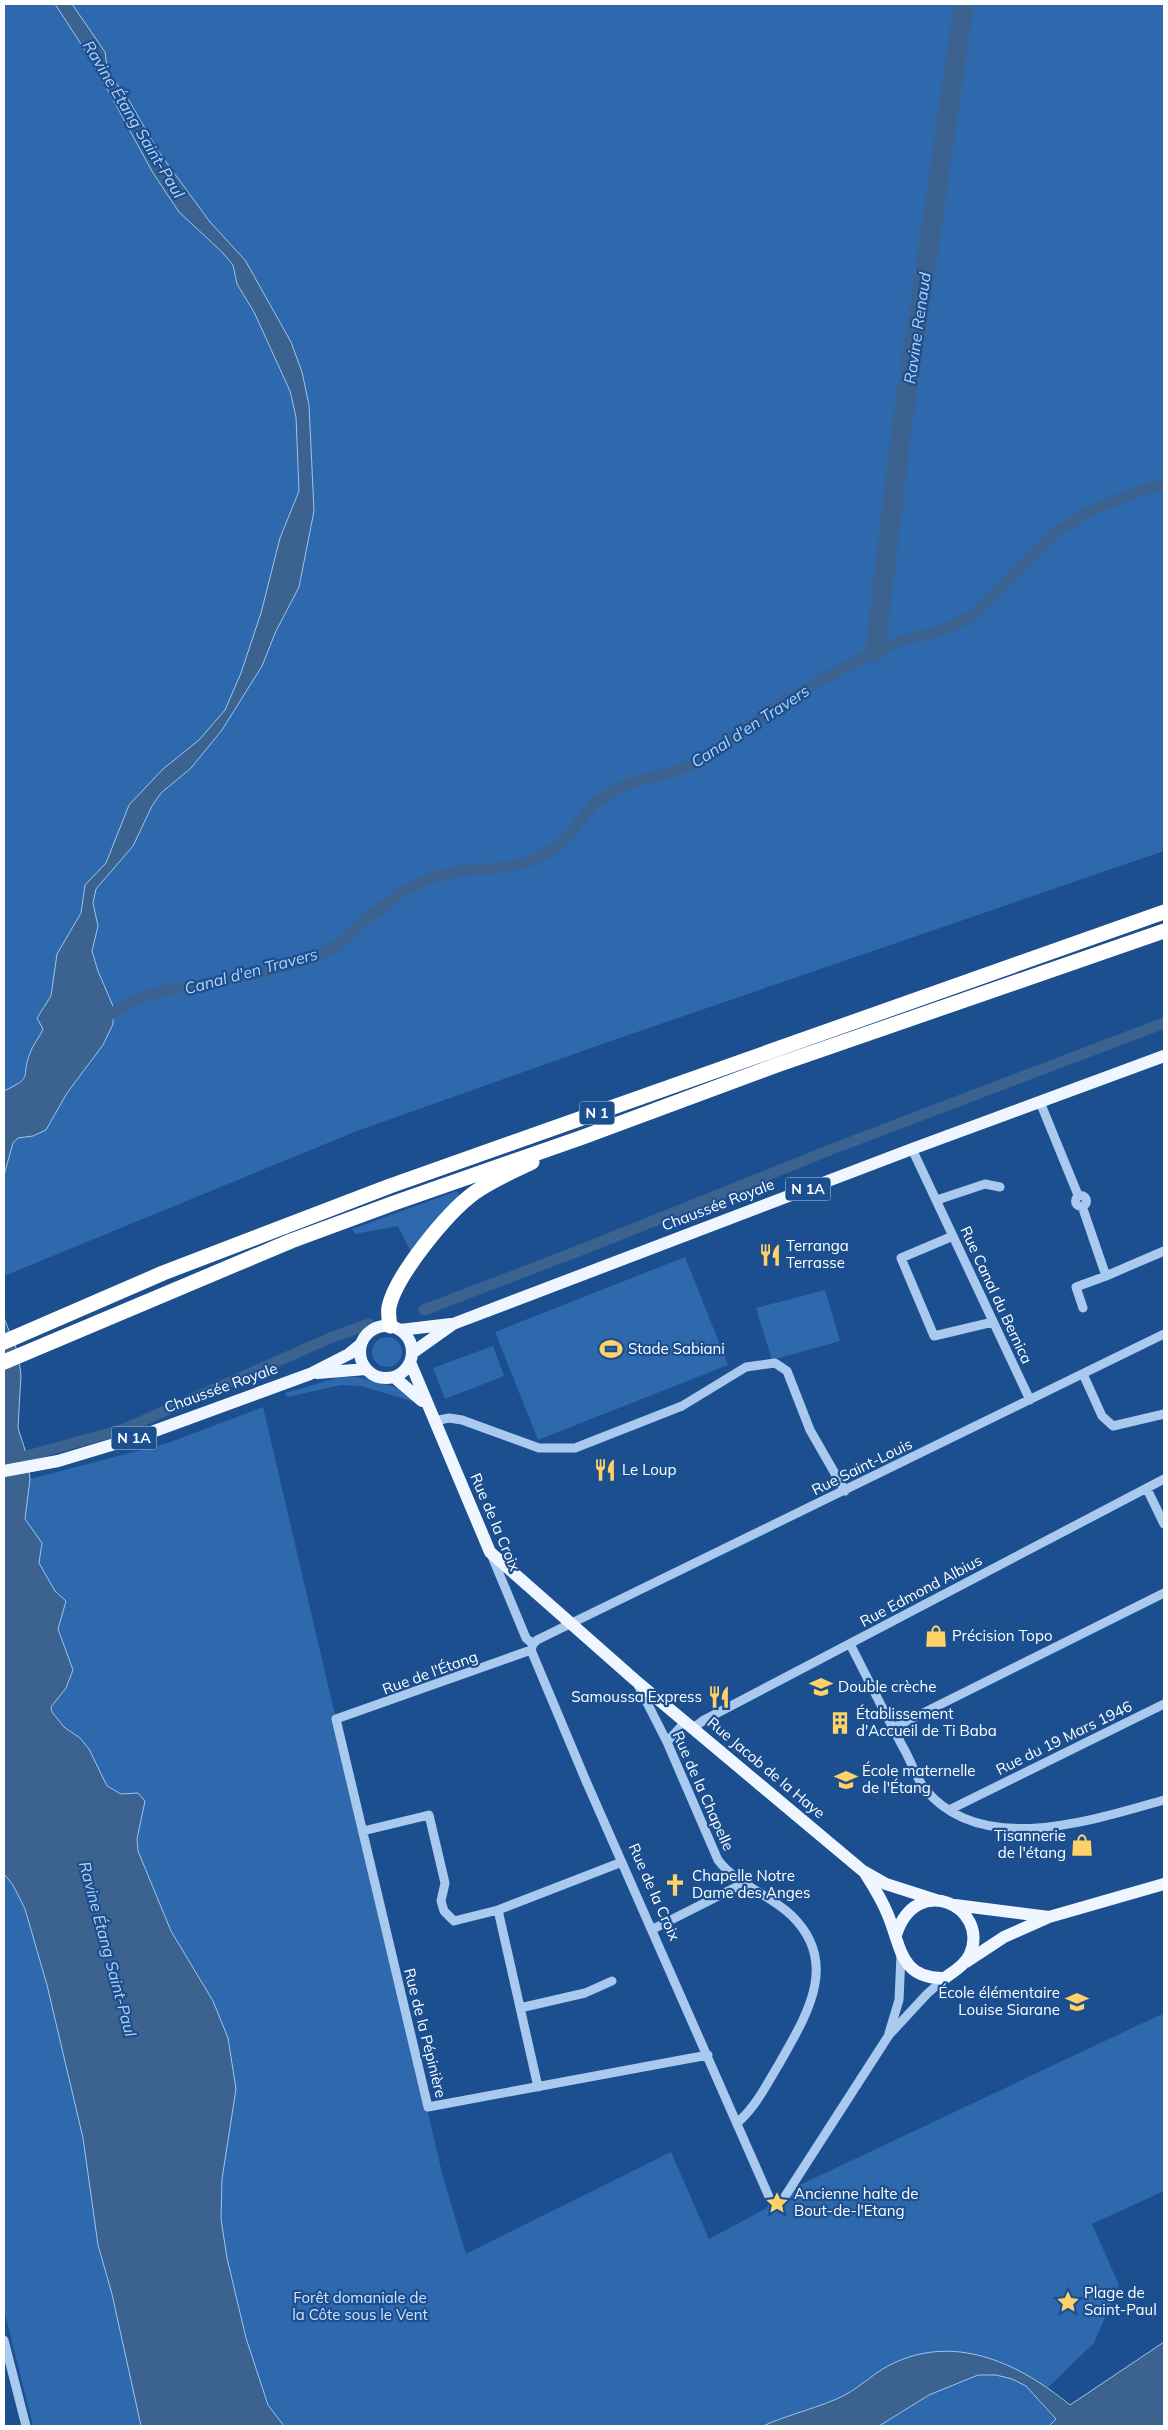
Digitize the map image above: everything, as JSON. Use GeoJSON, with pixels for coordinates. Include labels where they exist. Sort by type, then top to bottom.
{"type":"FeatureCollection","features":[{"type":"Feature","properties":{"kind":"highway","name":"N 1"},"geometry":{"type":"LineString","coordinates":[[4,1342],[163,1273],[372,1193],[1164,912]]}},
{"type":"Feature","properties":{"kind":"highway","name":"N 1"},"geometry":{"type":"LineString","coordinates":[[4,1362],[291,1241],[492,1167],[583,1137],[777,1065],[1164,931]]}},
{"type":"Feature","properties":{"kind":"highway"},"geometry":{"type":"LineString","coordinates":[[395,1328],[389,1307],[400,1280],[421,1250],[454,1212],[484,1186],[583,1137]]}},
{"type":"Feature","properties":{"kind":"main road","name":"Chaussée Royale"},"geometry":{"type":"LineString","coordinates":[[395,1328],[453,1324],[912,1149],[1164,1056]]}},
{"type":"Feature","properties":{"kind":"main road","name":"Chaussée Royale"},"geometry":{"type":"LineString","coordinates":[[411,1358],[453,1324]]}},
{"type":"Feature","properties":{"kind":"main road"},"geometry":{"type":"LineString","coordinates":[[382,1326],[395,1328],[411,1344],[411,1358],[404,1370],[394,1377],[379,1377],[366,1369],[360,1358],[360,1345],[368,1332],[382,1326]]}},
{"type":"Feature","properties":{"kind":"main road","name":"Chaussée Royale"},"geometry":{"type":"LineString","coordinates":[[4,1470],[58,1461],[138,1437],[310,1374],[349,1354],[360,1345]]}},
{"type":"Feature","properties":{"kind":"main road","name":"Rue de la Croix"},"geometry":{"type":"LineString","coordinates":[[411,1358],[427,1406],[490,1552]]}},
{"type":"Feature","properties":{"kind":"main road","name":"Chaussée Royale"},"geometry":{"type":"LineString","coordinates":[[310,1374],[366,1369]]}},
{"type":"Feature","properties":{"kind":"main road","name":"Rue de la Croix"},"geometry":{"type":"LineString","coordinates":[[394,1377],[427,1406]]}},
{"type":"Feature","properties":{"kind":"main road","name":"Rue Jacob de la Haye"},"geometry":{"type":"LineString","coordinates":[[490,1552],[635,1680],[864,1871],[886,1884],[936,1900]]}},
{"type":"Feature","properties":{"kind":"main road","name":"Rue Jacob de la Haye"},"geometry":{"type":"LineString","coordinates":[[864,1871],[883,1902],[896,1935]]}},
{"type":"Feature","properties":{"kind":"main road"},"geometry":{"type":"LineString","coordinates":[[1049,1917],[956,1905],[936,1900],[923,1902],[912,1908],[903,1917],[896,1935],[901,1955],[909,1966],[929,1977],[945,1978],[1004,1937],[1049,1917],[1164,1884]]}},
{"type":"Feature","properties":{"kind":"main road"},"geometry":{"type":"LineString","coordinates":[[956,1905],[966,1917],[972,1929],[971,1948],[962,1965]]}},
{"type":"Feature","properties":{"kind":"street"},"geometry":{"type":"LineString","coordinates":[[1040,1102],[1078,1195],[1082,1195],[1086,1199],[1082,1206],[1106,1276]]}},
{"type":"Feature","properties":{"kind":"street","name":"Rue Canal du Bernica"},"geometry":{"type":"LineString","coordinates":[[912,1149],[1030,1400]]}},
{"type":"Feature","properties":{"kind":"street"},"geometry":{"type":"LineString","coordinates":[[937,1200],[985,1184],[1000,1187]]}},
{"type":"Feature","properties":{"kind":"street"},"geometry":{"type":"LineString","coordinates":[[953,1236],[901,1258],[934,1336],[993,1322]]}},
{"type":"Feature","properties":{"kind":"street"},"geometry":{"type":"LineString","coordinates":[[1083,1308],[1076,1288],[1164,1251]]}},
{"type":"Feature","properties":{"kind":"street","name":"Rue Saint-Louis"},"geometry":{"type":"LineString","coordinates":[[532,1647],[537,1640],[1164,1334]]}},
{"type":"Feature","properties":{"kind":"street"},"geometry":{"type":"LineString","coordinates":[[434,1421],[449,1418],[462,1420],[539,1448],[575,1448],[682,1406],[746,1367],[775,1363],[787,1371],[810,1430],[845,1491]]}},
{"type":"Feature","properties":{"kind":"street"},"geometry":{"type":"LineString","coordinates":[[1083,1374],[1102,1416],[1113,1426],[1164,1414]]}},
{"type":"Feature","properties":{"kind":"street","name":"Rue Edmond Albius"},"geometry":{"type":"LineString","coordinates":[[667,1742],[689,1725],[704,1720],[1164,1479]]}},
{"type":"Feature","properties":{"kind":"street"},"geometry":{"type":"LineString","coordinates":[[1147,1488],[1164,1524]]}},
{"type":"Feature","properties":{"kind":"street","name":"Rue de la Croix"},"geometry":{"type":"LineString","coordinates":[[490,1552],[622,1862],[770,2199],[777,2203],[782,2201],[889,2035],[927,1994],[945,1978]]}},
{"type":"Feature","properties":{"kind":"street"},"geometry":{"type":"LineString","coordinates":[[893,1728],[1164,1593]]}},
{"type":"Feature","properties":{"kind":"street"},"geometry":{"type":"LineString","coordinates":[[850,1644],[925,1789],[949,1810],[968,1821],[1008,1830],[1047,1826],[1108,1816],[1164,1800]]}},
{"type":"Feature","properties":{"kind":"street","name":"Rue de l'Étang"},"geometry":{"type":"LineString","coordinates":[[336,1719],[532,1647]]}},
{"type":"Feature","properties":{"kind":"street","name":"Rue de la Chapelle"},"geometry":{"type":"LineString","coordinates":[[635,1680],[667,1742],[718,1860],[744,1883],[791,1915],[809,1937],[815,1958],[816,1988],[807,2015],[755,2102],[737,2123]]}},
{"type":"Feature","properties":{"kind":"street","name":"Rue du 19 Mars 1946"},"geometry":{"type":"LineString","coordinates":[[949,1810],[1164,1704]]}},
{"type":"Feature","properties":{"kind":"street","name":"Rue de la Pépinière"},"geometry":{"type":"LineString","coordinates":[[336,1719],[428,2108],[708,2055]]}},
{"type":"Feature","properties":{"kind":"street"},"geometry":{"type":"LineString","coordinates":[[363,1831],[429,1815],[445,1883],[441,1901],[444,1911],[454,1921],[498,1910],[622,1862]]}},
{"type":"Feature","properties":{"kind":"street"},"geometry":{"type":"LineString","coordinates":[[653,1929],[744,1883]]}},
{"type":"Feature","properties":{"kind":"street"},"geometry":{"type":"LineString","coordinates":[[498,1910],[538,2087]]}},
{"type":"Feature","properties":{"kind":"street","name":"Rue de la Croix"},"geometry":{"type":"LineString","coordinates":[[889,2035],[899,2000],[901,1955]]}},
{"type":"Feature","properties":{"kind":"street"},"geometry":{"type":"LineString","coordinates":[[520,2008],[585,1994],[612,1982]]}},
{"type":"Feature","properties":{"kind":"street"},"geometry":{"type":"LineString","coordinates":[[4,2340],[26,2426]]}},
{"type":"Feature","properties":{"kind":"green space"},"geometry":{"type":"Polygon","coordinates":[[[4,4],[1164,4],[1164,851],[611,1041],[357,1131],[4,1276],[4,4]]]}},
{"type":"Feature","properties":{"kind":"green space"},"geometry":{"type":"Polygon","coordinates":[[[457,1191],[460,1196],[411,1252],[398,1226],[355,1234],[352,1229],[457,1191]]]}},
{"type":"Feature","properties":{"kind":"green space","name":"Stade Sabiani"},"geometry":{"type":"Polygon","coordinates":[[[685,1257],[728,1365],[538,1440],[495,1332],[685,1257]]]}},
{"type":"Feature","properties":{"kind":"green space"},"geometry":{"type":"Polygon","coordinates":[[[825,1290],[840,1341],[772,1360],[756,1308],[825,1290]]]}},
{"type":"Feature","properties":{"kind":"green space","name":"Forêt domaniale de la Côte sous le Vent"},"geometry":{"type":"Polygon","coordinates":[[[4,1318],[21,1375],[18,1428],[27,1456],[30,1479],[168,1443],[263,1407],[443,2177],[466,2254],[671,2152],[709,2239],[767,2208],[770,2199],[1164,2013],[1164,2191],[1092,2224],[1119,2285],[1094,2343],[1037,2398],[1056,2420],[1049,2426],[33,2426],[4,2310],[4,1318]]]}},
{"type":"Feature","properties":{"kind":"green space"},"geometry":{"type":"Polygon","coordinates":[[[387,1337],[398,1341],[402,1352],[398,1363],[387,1367],[376,1363],[372,1352],[376,1341],[387,1337]]]}},
{"type":"Feature","properties":{"kind":"green space"},"geometry":{"type":"Polygon","coordinates":[[[493,1346],[504,1376],[445,1399],[433,1368],[493,1346]]]}},
{"type":"Feature","properties":{"kind":"green space"},"geometry":{"type":"Polygon","coordinates":[[[340,1377],[357,1377],[403,1389],[415,1402],[361,1386],[341,1385],[287,1397],[285,1393],[340,1377]]]}},
{"type":"Feature","properties":{"kind":"water","name":"Ravine Étang Saint-Paul"},"geometry":{"type":"Polygon","coordinates":[[[55,4],[72,4],[105,52],[108,73],[127,97],[158,151],[210,222],[245,260],[291,342],[302,372],[309,405],[314,511],[299,587],[276,631],[262,666],[222,730],[191,768],[161,793],[152,806],[133,846],[96,889],[93,903],[98,926],[92,951],[98,971],[113,1006],[113,1024],[103,1045],[67,1093],[46,1130],[33,1136],[18,1138],[13,1143],[4,1175],[4,1091],[20,1082],[25,1076],[30,1053],[43,1029],[37,1018],[51,996],[57,954],[81,913],[85,885],[106,863],[129,805],[163,769],[199,740],[225,710],[241,673],[261,613],[280,538],[299,491],[296,417],[290,391],[254,312],[237,284],[233,265],[222,252],[179,212],[153,173],[92,61],[55,4]]]}},
{"type":"Feature","properties":{"kind":"water","name":"Ravine Étang Saint-Paul"},"geometry":{"type":"Polygon","coordinates":[[[4,1318],[18,1353],[21,1375],[18,1428],[27,1456],[30,1479],[25,1519],[42,1543],[39,1563],[55,1591],[66,1601],[58,1629],[73,1670],[66,1688],[51,1707],[52,1712],[64,1727],[80,1738],[89,1749],[107,1786],[121,1794],[138,1793],[145,1801],[137,1839],[138,1851],[171,1931],[213,2001],[228,2038],[236,2089],[222,2179],[221,2219],[227,2258],[246,2338],[268,2405],[284,2426],[141,2426],[112,2294],[98,2245],[83,2138],[47,1985],[25,1909],[13,1885],[4,1874],[4,1318]]]}},
{"type":"Feature","properties":{"kind":"water"},"geometry":{"type":"Polygon","coordinates":[[[1164,2342],[1164,2426],[1049,2426],[1056,2419],[1026,2386],[1012,2379],[996,2375],[978,2375],[929,2395],[879,2426],[763,2426],[845,2395],[896,2362],[920,2354],[943,2351],[966,2353],[1010,2366],[1031,2377],[1070,2405],[1164,2342]]]}},
{"type":"Feature","properties":{"kind":"waterway","name":"Ravine Renaud"},"geometry":{"type":"LineString","coordinates":[[875,653],[900,441],[964,4]]}},
{"type":"Feature","properties":{"kind":"waterway","name":"Canal d'en Travers"},"geometry":{"type":"LineString","coordinates":[[100,1020],[142,997],[284,967],[332,949],[394,898],[432,878],[446,874],[504,867],[532,860],[545,854],[562,841],[590,809],[606,795],[628,784],[675,771],[704,759],[785,701],[871,654],[896,643],[945,629],[961,622],[983,606],[1040,547],[1068,524],[1114,501],[1164,484]]}},
{"type":"Feature","properties":{"kind":"waterway"},"geometry":{"type":"LineString","coordinates":[[424,1310],[586,1248],[835,1148],[1164,1023]]}},
{"type":"Feature","properties":{"kind":"waterway"},"geometry":{"type":"LineString","coordinates":[[27,1456],[124,1429],[330,1338],[369,1324]]}},
{"type":"Feature","properties":{"kind":"place","name":"Terranga Terrasse"},"geometry":{"type":"Point","coordinates":[770,1255]}},
{"type":"Feature","properties":{"kind":"place","name":"Stade Sabiani"},"geometry":{"type":"Point","coordinates":[611,1349]}},
{"type":"Feature","properties":{"kind":"place","name":"Le Loup"},"geometry":{"type":"Point","coordinates":[605,1470]}},
{"type":"Feature","properties":{"kind":"place","name":"Précision Topo"},"geometry":{"type":"Point","coordinates":[936,1636]}},
{"type":"Feature","properties":{"kind":"place","name":"Double crèche"},"geometry":{"type":"Point","coordinates":[821,1687]}},
{"type":"Feature","properties":{"kind":"place","name":"Samoussa Express"},"geometry":{"type":"Point","coordinates":[719,1697]}},
{"type":"Feature","properties":{"kind":"place","name":"Établissement d'Accueil de Ti Baba"},"geometry":{"type":"Point","coordinates":[840,1723]}},
{"type":"Feature","properties":{"kind":"place","name":"École maternelle de l'Étang"},"geometry":{"type":"Point","coordinates":[846,1780]}},
{"type":"Feature","properties":{"kind":"place","name":"Tisannerie de l'étang"},"geometry":{"type":"Point","coordinates":[1082,1845]}},
{"type":"Feature","properties":{"kind":"place","name":"Chapelle Notre Dame des Anges"},"geometry":{"type":"Point","coordinates":[675,1885]}},
{"type":"Feature","properties":{"kind":"place","name":"École élémentaire Louise Siarane"},"geometry":{"type":"Point","coordinates":[1077,2002]}},
{"type":"Feature","properties":{"kind":"place","name":"Ancienne halte de Bout-de-l'Etang"},"geometry":{"type":"Point","coordinates":[777,2203]}},
{"type":"Feature","properties":{"kind":"place","name":"Plage de Saint-Paul"},"geometry":{"type":"Point","coordinates":[1068,2302]}}]}
